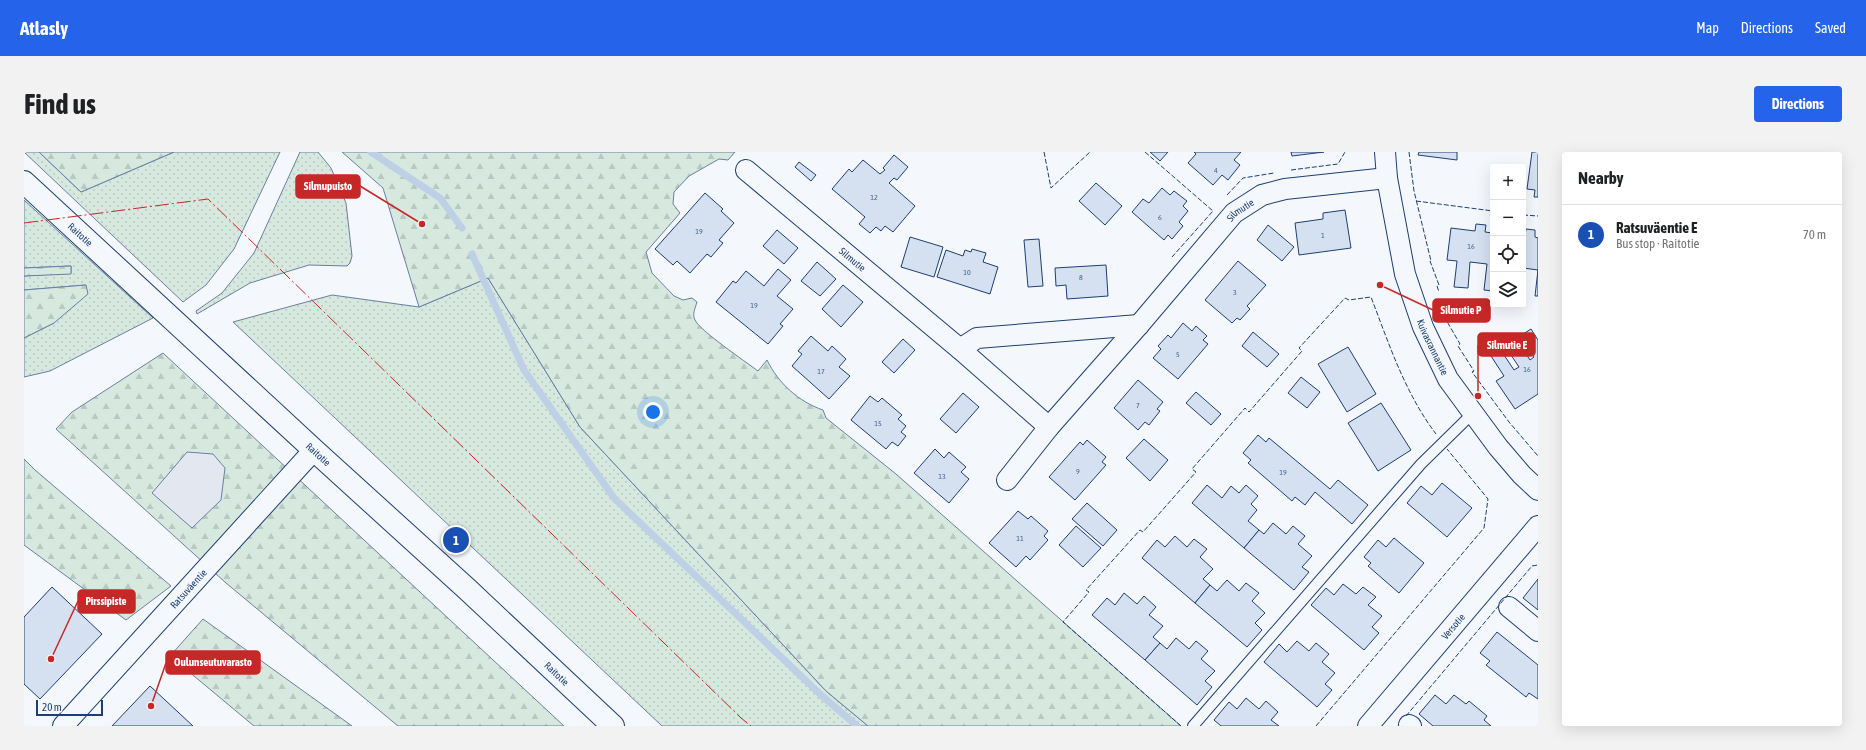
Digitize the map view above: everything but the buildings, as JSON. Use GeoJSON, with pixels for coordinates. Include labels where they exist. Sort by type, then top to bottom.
{"type":"FeatureCollection","features":[{"type":"Feature","properties":{"kind":"main road","name":"Raitotie"},"geometry":{"type":"LineString","coordinates":[[24,182],[148,294],[314,450],[467,589],[613,726]]}},
{"type":"Feature","properties":{"kind":"street","name":"Kuivasrannantie"},"geometry":{"type":"LineString","coordinates":[[1385,152],[1387,178],[1405,274],[1423,327],[1448,379],[1498,447],[1522,475],[1538,490]]}},
{"type":"Feature","properties":{"kind":"street","name":"Silmutie"},"geometry":{"type":"LineString","coordinates":[[746,170],[960,349],[1049,427]]}},
{"type":"Feature","properties":{"kind":"street","name":"Silmutie"},"geometry":{"type":"LineString","coordinates":[[1007,480],[1049,427],[1140,325],[1234,213],[1262,195],[1285,189],[1387,178]]}},
{"type":"Feature","properties":{"kind":"street"},"geometry":{"type":"LineString","coordinates":[[960,349],[976,338],[1140,325]]}},
{"type":"Feature","properties":{"kind":"street","name":"Ratsuväentie"},"geometry":{"type":"LineString","coordinates":[[63,726],[314,450]]}},
{"type":"Feature","properties":{"kind":"street","name":"Versotie"},"geometry":{"type":"LineString","coordinates":[[1368,726],[1538,526]]}},
{"type":"Feature","properties":{"kind":"street"},"geometry":{"type":"LineString","coordinates":[[1509,607],[1538,631]]}},
{"type":"Feature","properties":{"kind":"lane"},"geometry":{"type":"LineString","coordinates":[[1194,726],[1421,464],[1473,413]]}},
{"type":"Feature","properties":{"kind":"green space"},"geometry":{"type":"Polygon","coordinates":[[[24,152],[39,152],[81,192],[174,152],[280,152],[234,249],[206,285],[183,302],[24,152]]]}},
{"type":"Feature","properties":{"kind":"green space"},"geometry":{"type":"Polygon","coordinates":[[[39,152],[174,152],[81,192],[39,152]]]}},
{"type":"Feature","properties":{"kind":"green space"},"geometry":{"type":"Polygon","coordinates":[[[300,152],[318,152],[331,168],[346,203],[352,256],[350,263],[347,266],[309,265],[250,283],[197,314],[196,311],[222,293],[254,253],[300,152]]]}},
{"type":"Feature","properties":{"kind":"green space"},"geometry":{"type":"Polygon","coordinates":[[[342,152],[735,152],[728,160],[719,159],[689,176],[674,192],[673,204],[680,213],[646,252],[652,273],[674,296],[683,300],[692,298],[697,302],[694,311],[694,318],[698,325],[705,331],[758,371],[767,360],[777,376],[790,391],[806,402],[823,410],[826,418],[896,474],[1181,726],[868,726],[826,691],[580,427],[488,278],[419,307],[383,188],[342,152]]]}},
{"type":"Feature","properties":{"kind":"green space"},"geometry":{"type":"Polygon","coordinates":[[[24,200],[153,318],[50,371],[24,377],[24,338],[54,323],[86,285],[24,290],[24,276],[71,273],[71,266],[24,268],[24,200]]]}},
{"type":"Feature","properties":{"kind":"green space"},"geometry":{"type":"Polygon","coordinates":[[[71,266],[71,274],[24,276],[24,268],[71,266]]]}},
{"type":"Feature","properties":{"kind":"green space"},"geometry":{"type":"Polygon","coordinates":[[[488,278],[580,427],[826,691],[868,726],[662,726],[233,322],[332,295],[419,307],[488,278]]]}},
{"type":"Feature","properties":{"kind":"green space"},"geometry":{"type":"Polygon","coordinates":[[[86,285],[88,294],[54,323],[24,338],[24,290],[86,285]]]}},
{"type":"Feature","properties":{"kind":"green space"},"geometry":{"type":"Polygon","coordinates":[[[163,353],[564,726],[398,726],[226,583],[56,429],[72,412],[163,353]]]}},
{"type":"Feature","properties":{"kind":"green space"},"geometry":{"type":"Polygon","coordinates":[[[24,459],[171,586],[126,620],[24,545],[24,459]]]}},
{"type":"Feature","properties":{"kind":"green space"},"geometry":{"type":"Polygon","coordinates":[[[203,619],[352,726],[254,726],[170,656],[203,619]]]}},
{"type":"Feature","properties":{"kind":"shaded area"},"geometry":{"type":"Polygon","coordinates":[[[187,452],[213,454],[225,468],[221,500],[192,528],[152,493],[187,452]]]}},
{"type":"Feature","properties":{"kind":"waterway"},"geometry":{"type":"LineString","coordinates":[[371,152],[440,198],[462,228]]}},
{"type":"Feature","properties":{"kind":"waterway"},"geometry":{"type":"LineString","coordinates":[[472,254],[524,370],[614,498],[821,695],[857,726]]}},
{"type":"Feature","properties":{"kind":"fence"},"geometry":{"type":"LineString","coordinates":[[1044,152],[1051,188],[1090,152]]}},
{"type":"Feature","properties":{"kind":"fence"},"geometry":{"type":"LineString","coordinates":[[1145,152],[1213,211],[1172,257]]}},
{"type":"Feature","properties":{"kind":"fence"},"geometry":{"type":"LineString","coordinates":[[1291,170],[1338,164],[1345,152]]}},
{"type":"Feature","properties":{"kind":"fence"},"geometry":{"type":"LineString","coordinates":[[1409,152],[1414,191],[1430,261],[1439,285],[1437,286],[1439,292]]}},
{"type":"Feature","properties":{"kind":"fence"},"geometry":{"type":"LineString","coordinates":[[1227,195],[1243,178],[1274,173]]}},
{"type":"Feature","properties":{"kind":"fence"},"geometry":{"type":"LineString","coordinates":[[1416,201],[1490,211]]}},
{"type":"Feature","properties":{"kind":"fence"},"geometry":{"type":"LineString","coordinates":[[1526,215],[1538,216]]}},
{"type":"Feature","properties":{"kind":"fence"},"geometry":{"type":"LineString","coordinates":[[1181,726],[1063,622],[1089,592],[1086,590],[1140,530],[1143,532],[1196,472],[1192,469],[1245,408],[1249,412],[1302,351],[1299,348],[1345,298],[1349,300],[1371,297],[1391,350],[1415,402],[1436,434]]}},
{"type":"Feature","properties":{"kind":"fence"},"geometry":{"type":"LineString","coordinates":[[1444,311],[1447,317],[1445,318],[1460,344],[1458,346],[1474,371],[1472,372],[1509,422],[1538,456]]}},
{"type":"Feature","properties":{"kind":"fence"},"geometry":{"type":"LineString","coordinates":[[1316,726],[1484,528],[1488,499],[1447,449]]}},
{"type":"Feature","properties":{"kind":"fence"},"geometry":{"type":"LineString","coordinates":[[1406,716],[1532,566],[1538,565]]}},
{"type":"Feature","properties":{"kind":"power"},"geometry":{"type":"LineString","coordinates":[[24,223],[208,199],[741,718],[751,726]]}},
{"type":"Feature","properties":{"kind":"place","name":"Silmupuisto"},"geometry":{"type":"Point","coordinates":[422,224]}},
{"type":"Feature","properties":{"kind":"place","name":"Silmutie P"},"geometry":{"type":"Point","coordinates":[1380,285]}},
{"type":"Feature","properties":{"kind":"place","name":"Silmutie E"},"geometry":{"type":"Point","coordinates":[1478,396]}},
{"type":"Feature","properties":{"kind":"place","name":"Ratsuväentie E"},"geometry":{"type":"Point","coordinates":[456,540]}},
{"type":"Feature","properties":{"kind":"place","name":"Pirssipiste"},"geometry":{"type":"Point","coordinates":[51,659]}},
{"type":"Feature","properties":{"kind":"place","name":"Oulunseutuvarasto"},"geometry":{"type":"Point","coordinates":[151,706]}}]}
